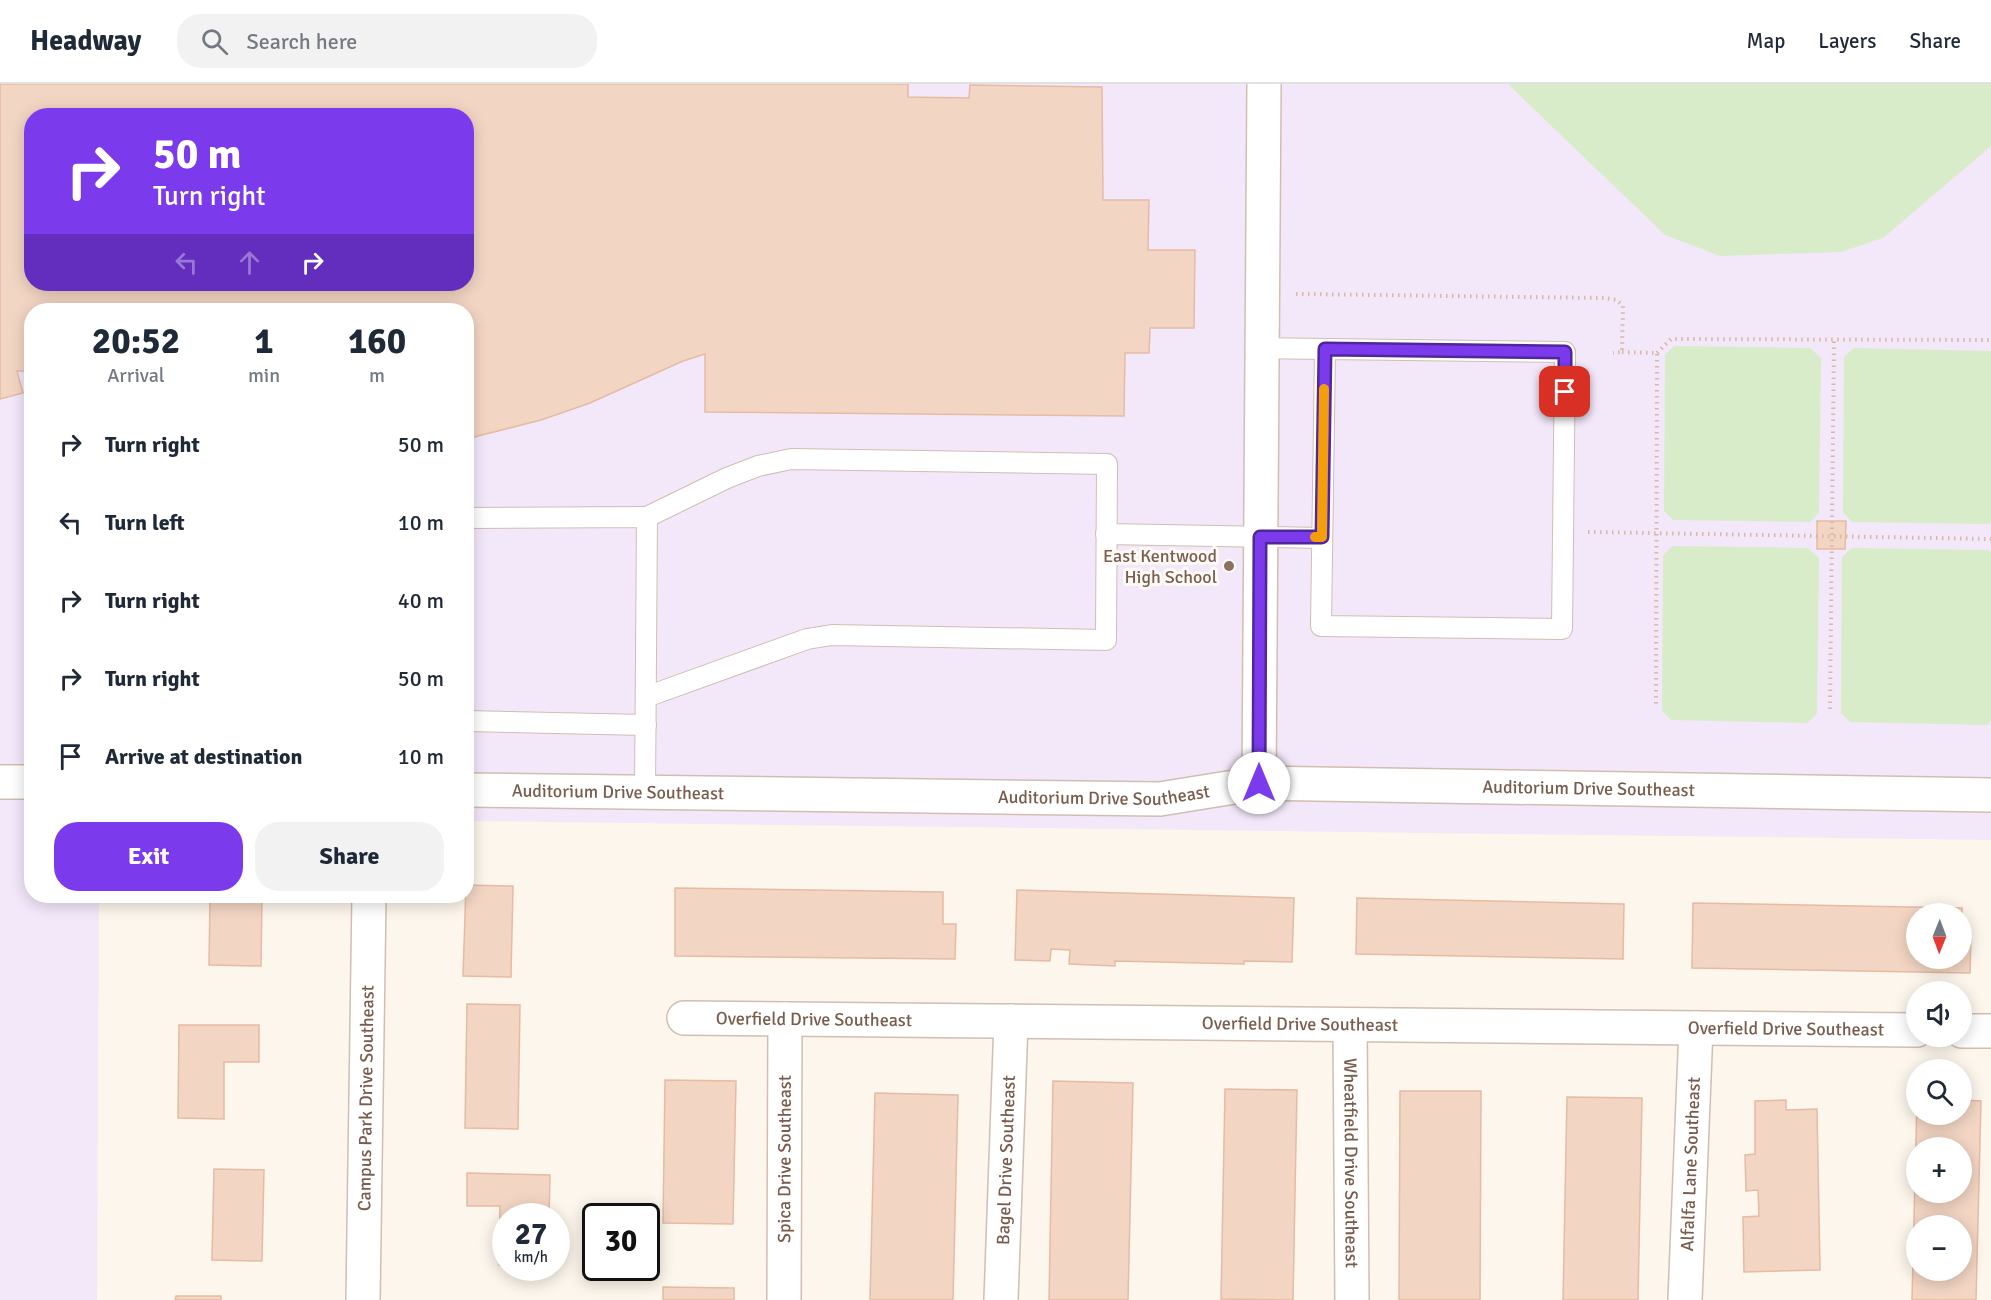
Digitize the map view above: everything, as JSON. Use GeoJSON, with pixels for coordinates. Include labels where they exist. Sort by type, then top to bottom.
{"type":"FeatureCollection","features":[{"type":"Feature","properties":{"kind":"street"},"geometry":{"type":"LineString","coordinates":[[1259,783],[1264,84]]}},
{"type":"Feature","properties":{"kind":"street"},"geometry":{"type":"LineString","coordinates":[[0,782],[24,782]]}},
{"type":"Feature","properties":{"kind":"street","name":"Auditorium Drive Southeast"},"geometry":{"type":"LineString","coordinates":[[474,790],[1160,799],[1259,783],[1991,795]]}},
{"type":"Feature","properties":{"kind":"street","name":"Campus Park Drive Southeast"},"geometry":{"type":"LineString","coordinates":[[363,1300],[369,903]]}},
{"type":"Feature","properties":{"kind":"street","name":"Overfield Drive Southeast"},"geometry":{"type":"LineString","coordinates":[[684,1018],[1906,1030]]}},
{"type":"Feature","properties":{"kind":"street","name":"Spica Drive Southeast"},"geometry":{"type":"LineString","coordinates":[[784,1300],[785,1018]]}},
{"type":"Feature","properties":{"kind":"street","name":"Bagel Drive Southeast"},"geometry":{"type":"LineString","coordinates":[[1001,1300],[1011,1021]]}},
{"type":"Feature","properties":{"kind":"street","name":"Wheatfield Drive Southeast"},"geometry":{"type":"LineString","coordinates":[[1350,1025],[1352,1300]]}},
{"type":"Feature","properties":{"kind":"street","name":"Alfalfa Lane Southeast"},"geometry":{"type":"LineString","coordinates":[[1685,1300],[1696,1028]]}},
{"type":"Feature","properties":{"kind":"street"},"geometry":{"type":"LineString","coordinates":[[1972,1031],[1991,1031]]}},
{"type":"Feature","properties":{"kind":"lane"},"geometry":{"type":"LineString","coordinates":[[1262,348],[1565,352],[1562,629],[1321,626],[1325,349]]}},
{"type":"Feature","properties":{"kind":"lane"},"geometry":{"type":"LineString","coordinates":[[474,518],[647,517],[727,478],[758,466],[791,459],[1107,464],[1106,640],[832,635],[807,639],[646,697]]}},
{"type":"Feature","properties":{"kind":"lane"},"geometry":{"type":"LineString","coordinates":[[645,792],[647,517]]}},
{"type":"Feature","properties":{"kind":"lane"},"geometry":{"type":"LineString","coordinates":[[1106,534],[1322,537]]}},
{"type":"Feature","properties":{"kind":"lane"},"geometry":{"type":"LineString","coordinates":[[474,721],[645,725]]}},
{"type":"Feature","properties":{"kind":"path"},"geometry":{"type":"LineString","coordinates":[[1296,294],[1617,300],[1623,306],[1622,352]]}},
{"type":"Feature","properties":{"kind":"path"},"geometry":{"type":"LineString","coordinates":[[1656,707],[1657,353],[1671,339],[1991,340]]}},
{"type":"Feature","properties":{"kind":"path"},"geometry":{"type":"LineString","coordinates":[[1830,709],[1833,341]]}},
{"type":"Feature","properties":{"kind":"path"},"geometry":{"type":"LineString","coordinates":[[1613,353],[1657,353]]}},
{"type":"Feature","properties":{"kind":"path"},"geometry":{"type":"LineString","coordinates":[[1585,531],[1991,539]]}},
{"type":"Feature","properties":{"kind":"shaded area","name":"East Kentwood High School"},"geometry":{"type":"Polygon","coordinates":[[[0,84],[1991,84],[1991,840],[474,821],[474,303],[24,303],[24,903],[99,903],[97,1300],[0,1300],[0,84]]]}},
{"type":"Feature","properties":{"kind":"green space"},"geometry":{"type":"Polygon","coordinates":[[[1508,84],[1991,84],[1991,146],[1883,238],[1841,252],[1720,256],[1665,235],[1508,84]]]}},
{"type":"Feature","properties":{"kind":"green space"},"geometry":{"type":"Polygon","coordinates":[[[1674,346],[1810,348],[1821,358],[1819,513],[1810,522],[1673,520],[1664,511],[1665,355],[1674,346]]]}},
{"type":"Feature","properties":{"kind":"green space"},"geometry":{"type":"Polygon","coordinates":[[[1854,348],[1991,351],[1991,522],[1989,524],[1852,522],[1843,512],[1844,357],[1854,348]]]}},
{"type":"Feature","properties":{"kind":"green space"},"geometry":{"type":"Polygon","coordinates":[[[1672,546],[1808,548],[1819,558],[1817,713],[1808,723],[1671,720],[1662,711],[1663,556],[1672,546]]]}},
{"type":"Feature","properties":{"kind":"green space"},"geometry":{"type":"Polygon","coordinates":[[[1852,548],[1988,550],[1991,553],[1991,721],[1988,725],[1850,722],[1841,713],[1842,557],[1852,548]]]}},
{"type":"Feature","properties":{"kind":"building"},"geometry":{"type":"Polygon","coordinates":[[[0,84],[908,84],[908,97],[969,98],[970,85],[1102,87],[1103,200],[1149,200],[1148,250],[1195,250],[1194,328],[1150,328],[1149,353],[1125,353],[1124,416],[705,412],[705,354],[683,361],[590,403],[541,420],[474,437],[474,303],[24,303],[24,371],[17,371],[23,393],[0,399],[0,84]]]}},
{"type":"Feature","properties":{"kind":"building"},"geometry":{"type":"Polygon","coordinates":[[[1817,521],[1846,521],[1845,549],[1817,549],[1817,521]]]}},
{"type":"Feature","properties":{"kind":"building"},"geometry":{"type":"Polygon","coordinates":[[[474,885],[513,886],[511,977],[463,976],[465,903],[474,903],[474,885]]]}},
{"type":"Feature","properties":{"kind":"building"},"geometry":{"type":"Polygon","coordinates":[[[675,888],[943,892],[943,924],[956,924],[955,959],[675,956],[675,888]]]}},
{"type":"Feature","properties":{"kind":"building"},"geometry":{"type":"Polygon","coordinates":[[[1017,890],[1294,898],[1292,962],[1244,961],[1244,964],[1115,961],[1115,966],[1069,964],[1070,950],[1051,949],[1050,961],[1015,960],[1017,890]]]}},
{"type":"Feature","properties":{"kind":"building"},"geometry":{"type":"Polygon","coordinates":[[[1357,898],[1624,904],[1623,959],[1356,954],[1357,898]]]}},
{"type":"Feature","properties":{"kind":"building"},"geometry":{"type":"Polygon","coordinates":[[[210,903],[262,903],[261,966],[209,965],[210,903]]]}},
{"type":"Feature","properties":{"kind":"building"},"geometry":{"type":"Polygon","coordinates":[[[1693,903],[1906,907],[1906,969],[1970,969],[1970,973],[1692,968],[1693,903]]]}},
{"type":"Feature","properties":{"kind":"building"},"geometry":{"type":"Polygon","coordinates":[[[467,1004],[520,1005],[518,1129],[465,1128],[467,1004]]]}},
{"type":"Feature","properties":{"kind":"building"},"geometry":{"type":"Polygon","coordinates":[[[179,1025],[259,1025],[259,1062],[224,1062],[224,1119],[178,1118],[179,1025]]]}},
{"type":"Feature","properties":{"kind":"building"},"geometry":{"type":"Polygon","coordinates":[[[665,1080],[736,1081],[733,1224],[663,1223],[665,1080]]]}},
{"type":"Feature","properties":{"kind":"building"},"geometry":{"type":"Polygon","coordinates":[[[1053,1081],[1133,1083],[1128,1300],[1049,1300],[1053,1081]]]}},
{"type":"Feature","properties":{"kind":"building"},"geometry":{"type":"Polygon","coordinates":[[[1225,1089],[1297,1090],[1293,1300],[1221,1299],[1225,1089]]]}},
{"type":"Feature","properties":{"kind":"building"},"geometry":{"type":"Polygon","coordinates":[[[1400,1091],[1481,1091],[1480,1300],[1399,1300],[1400,1091]]]}},
{"type":"Feature","properties":{"kind":"building"},"geometry":{"type":"Polygon","coordinates":[[[875,1093],[958,1095],[953,1300],[870,1300],[875,1093]]]}},
{"type":"Feature","properties":{"kind":"building"},"geometry":{"type":"Polygon","coordinates":[[[1567,1097],[1642,1098],[1638,1300],[1563,1300],[1567,1097]]]}},
{"type":"Feature","properties":{"kind":"building"},"geometry":{"type":"Polygon","coordinates":[[[1786,1100],[1786,1110],[1817,1109],[1820,1270],[1744,1272],[1743,1217],[1759,1216],[1758,1190],[1746,1191],[1745,1155],[1755,1154],[1755,1101],[1786,1100]]]}},
{"type":"Feature","properties":{"kind":"building"},"geometry":{"type":"Polygon","coordinates":[[[1972,1101],[1981,1101],[1976,1300],[1912,1300],[1912,1281],[1972,1281],[1972,1215],[1914,1215],[1914,1203],[1972,1203],[1972,1137],[1916,1137],[1916,1125],[1972,1125],[1972,1101]]]}},
{"type":"Feature","properties":{"kind":"building"},"geometry":{"type":"Polygon","coordinates":[[[214,1169],[264,1170],[262,1261],[212,1260],[214,1169]]]}},
{"type":"Feature","properties":{"kind":"building"},"geometry":{"type":"Polygon","coordinates":[[[467,1173],[550,1175],[549,1203],[492,1203],[492,1206],[467,1206],[467,1173]]]}},
{"type":"Feature","properties":{"kind":"building"},"geometry":{"type":"Polygon","coordinates":[[[663,1287],[734,1288],[734,1300],[663,1300],[663,1287]]]}},
{"type":"Feature","properties":{"kind":"building"},"geometry":{"type":"Polygon","coordinates":[[[176,1296],[221,1296],[221,1300],[175,1300],[176,1296]]]}},
{"type":"Feature","properties":{"kind":"slow traffic"},"geometry":{"type":"LineString","coordinates":[[1315,537],[1322,537],[1324,389]]}},
{"type":"Feature","properties":{"kind":"place","name":"East Kentwood High School"},"geometry":{"type":"Point","coordinates":[1229,566]}},
{"type":"Feature","properties":{"kind":"route"},"geometry":{"type":"LineString","coordinates":[[1259,783],[1260,537],[1322,537],[1325,349],[1565,352],[1565,392]]}}]}
